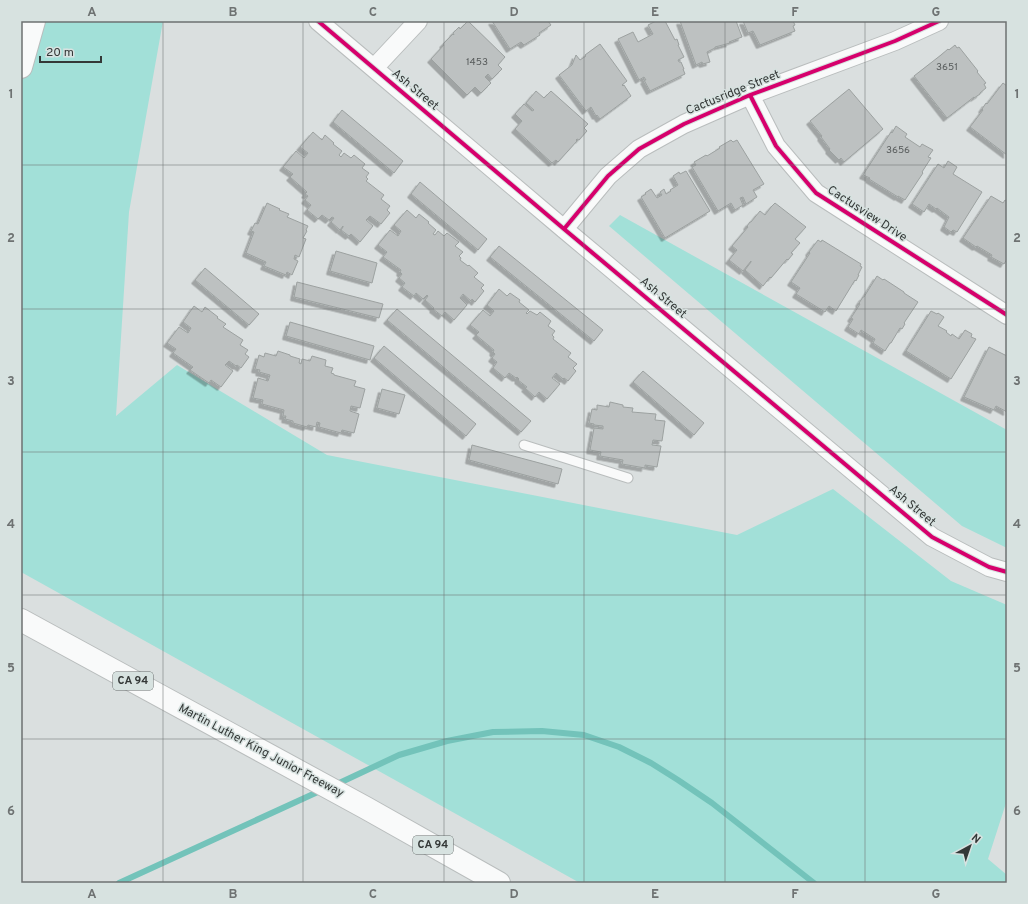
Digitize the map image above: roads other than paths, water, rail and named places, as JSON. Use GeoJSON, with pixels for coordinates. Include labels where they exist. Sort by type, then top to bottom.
{"type":"FeatureCollection","features":[{"type":"Feature","properties":{"kind":"highway"},"geometry":{"type":"LineString","coordinates":[[21,67],[34,21]]}},
{"type":"Feature","properties":{"kind":"highway","name":"Martin Luther King Junior Freeway"},"geometry":{"type":"LineString","coordinates":[[21,620],[366,808],[496,881]]}},
{"type":"Feature","properties":{"kind":"street","name":"Ash Street"},"geometry":{"type":"LineString","coordinates":[[318,21],[932,537],[989,567],[1007,572]]}},
{"type":"Feature","properties":{"kind":"street"},"geometry":{"type":"LineString","coordinates":[[374,68],[418,21]]}},
{"type":"Feature","properties":{"kind":"street","name":"Cactusridge Street"},"geometry":{"type":"LineString","coordinates":[[564,229],[608,176],[640,149],[684,124],[750,95],[896,41],[938,21]]}},
{"type":"Feature","properties":{"kind":"street","name":"Cactusview Drive"},"geometry":{"type":"LineString","coordinates":[[750,95],[776,146],[816,193],[1007,315]]}},
{"type":"Feature","properties":{"kind":"lane"},"geometry":{"type":"LineString","coordinates":[[524,445],[628,478]]}},
{"type":"Feature","properties":{"kind":"waterway"},"geometry":{"type":"LineString","coordinates":[[335,785],[399,755],[447,741],[493,732],[542,731],[584,735],[619,747],[651,763],[678,780],[712,803],[814,883]]}},
{"type":"Feature","properties":{"kind":"waterway"},"geometry":{"type":"LineString","coordinates":[[119,883],[322,790]]}}]}
